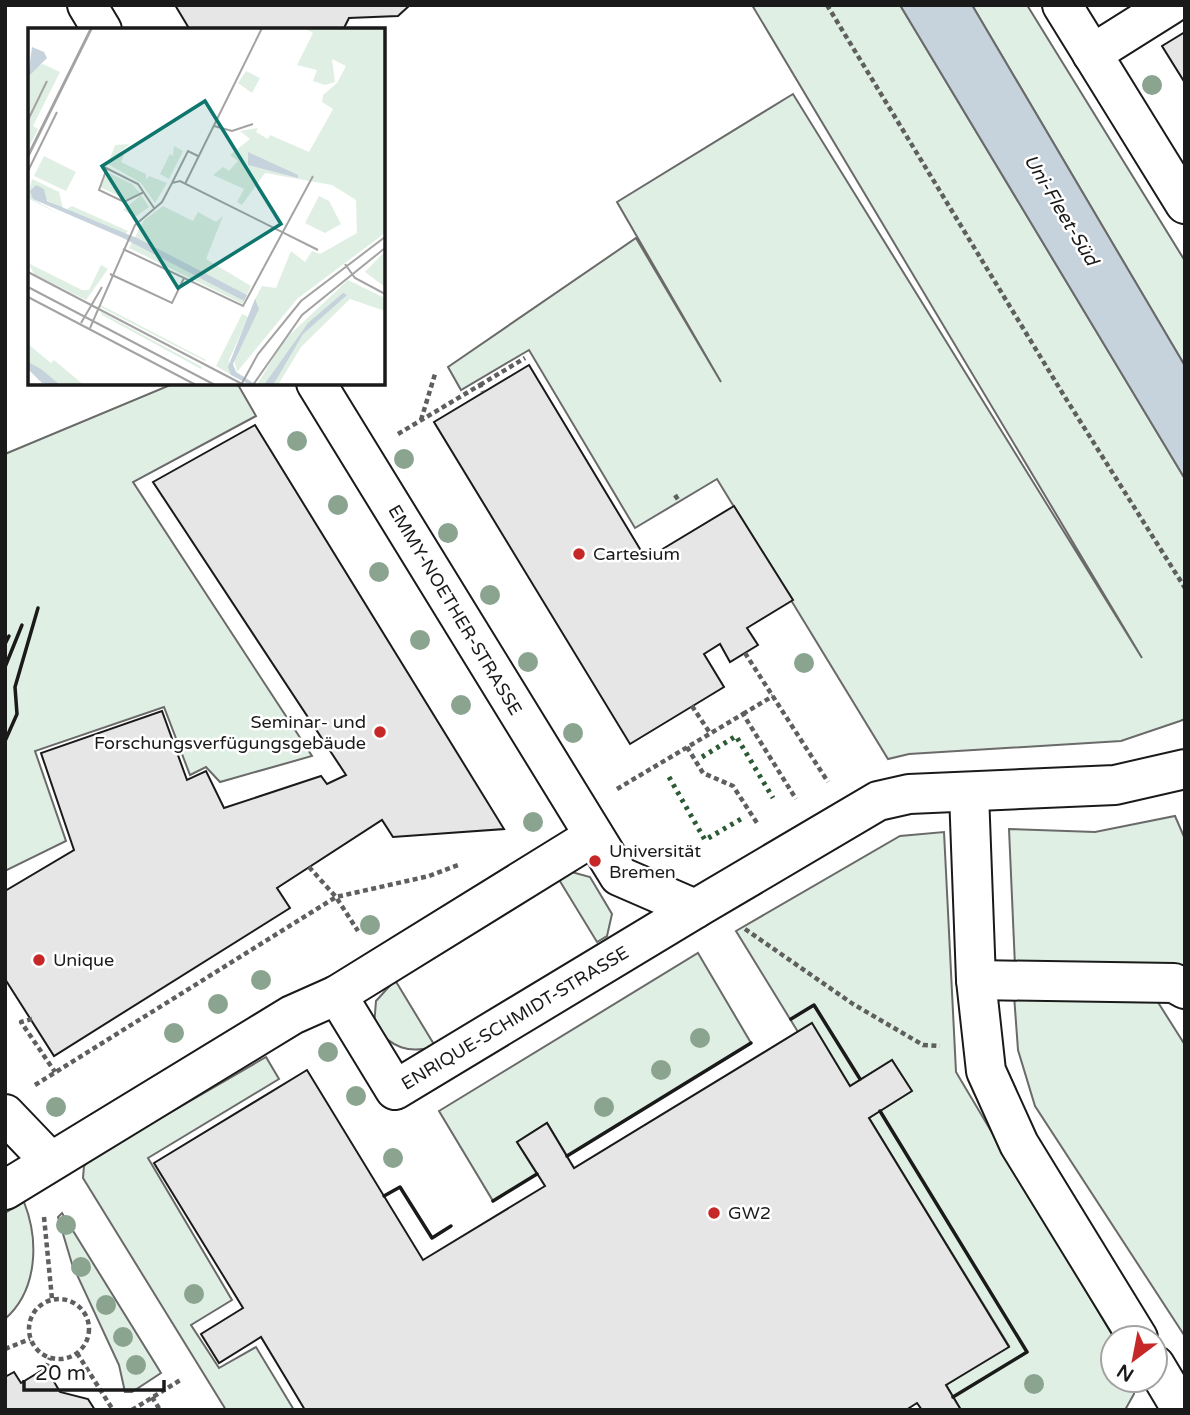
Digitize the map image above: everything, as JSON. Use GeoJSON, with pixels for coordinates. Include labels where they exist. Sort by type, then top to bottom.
{"type":"FeatureCollection","features":[{"type":"Feature","properties":{"kind":"street"},"geometry":{"type":"LineString","coordinates":[[87,5],[101,28]]}},
{"type":"Feature","properties":{"kind":"street"},"geometry":{"type":"LineString","coordinates":[[1062,5],[1185,204]]}},
{"type":"Feature","properties":{"kind":"street"},"geometry":{"type":"LineString","coordinates":[[1092,54],[1170,5]]}},
{"type":"Feature","properties":{"kind":"street","name":"EMMY-NOETHER-STRASSE"},"geometry":{"type":"LineString","coordinates":[[317,385],[594,836]]}},
{"type":"Feature","properties":{"kind":"street","name":"ENRIQUE-SCHMIDT-STRASSE"},"geometry":{"type":"LineString","coordinates":[[337,995],[395,1090],[878,801],[909,793],[969,793],[1115,785],[1185,769]]}},
{"type":"Feature","properties":{"kind":"street"},"geometry":{"type":"LineString","coordinates":[[969,793],[976,980],[986,1071],[1018,1144],[1129,1324]]}},
{"type":"Feature","properties":{"kind":"street"},"geometry":{"type":"LineString","coordinates":[[5,1190],[292,1015],[337,995],[594,836],[620,876],[701,905]]}},
{"type":"Feature","properties":{"kind":"street"},"geometry":{"type":"LineString","coordinates":[[976,980],[1174,983],[1185,989]]}},
{"type":"Feature","properties":{"kind":"street"},"geometry":{"type":"LineString","coordinates":[[5,1114],[50,1161]]}},
{"type":"Feature","properties":{"kind":"street"},"geometry":{"type":"LineString","coordinates":[[1169,1372],[1182,1410]]}},
{"type":"Feature","properties":{"kind":"path"},"geometry":{"type":"LineString","coordinates":[[827,5],[1063,394],[1185,588]]}},
{"type":"Feature","properties":{"kind":"path"},"geometry":{"type":"LineString","coordinates":[[362,456],[525,358]]}},
{"type":"Feature","properties":{"kind":"path"},"geometry":{"type":"LineString","coordinates":[[420,422],[436,374]]}},
{"type":"Feature","properties":{"kind":"path"},"geometry":{"type":"LineString","coordinates":[[480,385],[483,392]]}},
{"type":"Feature","properties":{"kind":"path"},"geometry":{"type":"LineString","coordinates":[[675,495],[679,501]]}},
{"type":"Feature","properties":{"kind":"path"},"geometry":{"type":"LineString","coordinates":[[745,653],[850,817]]}},
{"type":"Feature","properties":{"kind":"path"},"geometry":{"type":"LineString","coordinates":[[743,714],[773,696]]}},
{"type":"Feature","properties":{"kind":"path"},"geometry":{"type":"LineString","coordinates":[[692,706],[710,733]]}},
{"type":"Feature","properties":{"kind":"path"},"geometry":{"type":"LineString","coordinates":[[687,747],[703,773],[733,786],[780,858]]}},
{"type":"Feature","properties":{"kind":"path"},"geometry":{"type":"LineString","coordinates":[[309,867],[336,897],[382,967]]}},
{"type":"Feature","properties":{"kind":"path"},"geometry":{"type":"LineString","coordinates":[[33,1086],[336,897]]}},
{"type":"Feature","properties":{"kind":"path"},"geometry":{"type":"LineString","coordinates":[[701,905],[853,1004],[923,1045],[982,1047]]}},
{"type":"Feature","properties":{"kind":"path"},"geometry":{"type":"LineString","coordinates":[[32,1019],[22,1022],[55,1072]]}},
{"type":"Feature","properties":{"kind":"path"},"geometry":{"type":"LineString","coordinates":[[50,1161],[43,1200],[52,1299]]}},
{"type":"Feature","properties":{"kind":"path"},"geometry":{"type":"LineString","coordinates":[[52,1299],[69,1300],[82,1309],[89,1324],[87,1339],[77,1353],[64,1358],[50,1358],[38,1351],[30,1339],[29,1322],[37,1307],[52,1299]]}},
{"type":"Feature","properties":{"kind":"path"},"geometry":{"type":"LineString","coordinates":[[5,1349],[30,1339]]}},
{"type":"Feature","properties":{"kind":"path"},"geometry":{"type":"LineString","coordinates":[[77,1353],[113,1410]]}},
{"type":"Feature","properties":{"kind":"path"},"geometry":{"type":"LineString","coordinates":[[46,1368],[50,1358]]}},
{"type":"Feature","properties":{"kind":"path"},"geometry":{"type":"LineString","coordinates":[[132,1410],[182,1378]]}},
{"type":"Feature","properties":{"kind":"path"},"geometry":{"type":"LineString","coordinates":[[152,1397],[160,1410]]}},
{"type":"Feature","properties":{"kind":"green space"},"geometry":{"type":"Polygon","coordinates":[[[752,5],[900,5],[1185,479],[1185,719],[1121,741],[909,754],[888,759],[717,479],[635,528],[529,350],[461,390],[448,367],[636,238],[721,382],[617,202],[793,94],[1142,658],[752,5]]]}},
{"type":"Feature","properties":{"kind":"green space"},"geometry":{"type":"Polygon","coordinates":[[[972,5],[1027,5],[1185,261],[1185,366],[972,5]]]}},
{"type":"Feature","properties":{"kind":"green space"},"geometry":{"type":"Polygon","coordinates":[[[170,385],[238,385],[256,416],[133,482],[312,756],[220,782],[206,767],[190,775],[164,707],[35,751],[66,841],[5,871],[5,454],[170,385]]]}},
{"type":"Feature","properties":{"kind":"green space"},"geometry":{"type":"Polygon","coordinates":[[[1175,816],[1185,839],[1185,967],[1015,966],[1009,829],[1095,832],[1175,816]]]}},
{"type":"Feature","properties":{"kind":"green space"},"geometry":{"type":"Polygon","coordinates":[[[944,832],[956,1072],[1106,1324],[1099,1324],[1099,1394],[1134,1394],[1125,1410],[961,1410],[946,1385],[1009,1346],[869,1118],[911,1091],[892,1060],[850,1086],[798,1032],[736,931],[900,836],[944,832]]]}},
{"type":"Feature","properties":{"kind":"green space"},"geometry":{"type":"Polygon","coordinates":[[[568,871],[590,877],[612,914],[607,936],[597,942],[558,878],[568,871]]]}},
{"type":"Feature","properties":{"kind":"green space"},"geometry":{"type":"Polygon","coordinates":[[[698,953],[751,1043],[567,1156],[547,1123],[517,1142],[537,1174],[493,1201],[439,1111],[698,953]]]}},
{"type":"Feature","properties":{"kind":"green space"},"geometry":{"type":"Polygon","coordinates":[[[395,980],[435,1046],[417,1050],[401,1047],[387,1039],[374,1026],[376,1001],[395,980]]]}},
{"type":"Feature","properties":{"kind":"green space"},"geometry":{"type":"Polygon","coordinates":[[[1014,995],[1154,996],[1185,1045],[1184,1335],[1035,1106],[1018,1050],[1014,995]]]}},
{"type":"Feature","properties":{"kind":"green space"},"geometry":{"type":"Polygon","coordinates":[[[266,1057],[279,1079],[148,1158],[232,1300],[191,1325],[219,1368],[256,1347],[294,1410],[226,1410],[83,1178],[84,1166],[90,1159],[266,1057]]]}},
{"type":"Feature","properties":{"kind":"green space"},"geometry":{"type":"Polygon","coordinates":[[[24,1202],[32,1232],[32,1264],[24,1294],[5,1319],[5,1213],[24,1202]]]}},
{"type":"Feature","properties":{"kind":"green space"},"geometry":{"type":"Polygon","coordinates":[[[62,1213],[161,1373],[132,1392],[125,1392],[119,1365],[72,1264],[58,1217],[62,1213]]]}},
{"type":"Feature","properties":{"kind":"water","name":"Uni-Fleet-Süd"},"geometry":{"type":"Polygon","coordinates":[[[900,5],[972,5],[1185,366],[1185,479],[900,5]]]}},
{"type":"Feature","properties":{"kind":"building"},"geometry":{"type":"Polygon","coordinates":[[[175,5],[410,5],[398,16],[349,18],[344,28],[189,28],[175,5]]]}},
{"type":"Feature","properties":{"kind":"building"},"geometry":{"type":"Polygon","coordinates":[[[1185,32],[1185,83],[1162,46],[1185,32]]]}},
{"type":"Feature","properties":{"kind":"building","name":"Cartesium"},"geometry":{"type":"Polygon","coordinates":[[[529,365],[646,559],[734,506],[793,600],[747,628],[758,645],[730,662],[720,644],[704,654],[724,687],[630,744],[434,422],[529,365]]]}},
{"type":"Feature","properties":{"kind":"building","name":"Seminar- und Forschungsverfügungsgebäude"},"geometry":{"type":"Polygon","coordinates":[[[255,425],[504,829],[393,837],[382,820],[277,888],[290,908],[54,1056],[5,979],[5,891],[74,850],[41,753],[162,711],[187,780],[206,771],[224,808],[321,776],[327,784],[346,775],[153,482],[255,425]]]}},
{"type":"Feature","properties":{"kind":"building","name":"GW2"},"geometry":{"type":"Polygon","coordinates":[[[812,1023],[850,1086],[892,1060],[912,1091],[869,1118],[1009,1347],[946,1385],[961,1410],[922,1410],[917,1403],[906,1410],[305,1410],[261,1337],[219,1363],[201,1334],[243,1308],[154,1163],[307,1070],[423,1260],[545,1186],[517,1142],[547,1123],[574,1168],[812,1023]]]}},
{"type":"Feature","properties":{"kind":"building"},"geometry":{"type":"Polygon","coordinates":[[[46,1368],[60,1392],[88,1399],[95,1410],[5,1410],[5,1377],[14,1372],[21,1383],[46,1368]]]}},
{"type":"Feature","properties":{"kind":"hedge"},"geometry":{"type":"LineString","coordinates":[[702,757],[736,736],[773,798]]}},
{"type":"Feature","properties":{"kind":"hedge"},"geometry":{"type":"LineString","coordinates":[[669,777],[705,840],[741,819]]}},
{"type":"Feature","properties":{"kind":"wall"},"geometry":{"type":"LineString","coordinates":[[5,741],[17,714],[15,687],[38,608]]}},
{"type":"Feature","properties":{"kind":"wall"},"geometry":{"type":"LineString","coordinates":[[5,667],[22,625]]}},
{"type":"Feature","properties":{"kind":"wall"},"geometry":{"type":"LineString","coordinates":[[5,644],[9,636]]}},
{"type":"Feature","properties":{"kind":"wall"},"geometry":{"type":"LineString","coordinates":[[791,1019],[814,1005],[860,1079]]}},
{"type":"Feature","properties":{"kind":"wall"},"geometry":{"type":"LineString","coordinates":[[567,1156],[751,1043]]}},
{"type":"Feature","properties":{"kind":"wall"},"geometry":{"type":"LineString","coordinates":[[880,1111],[1027,1352],[953,1397]]}},
{"type":"Feature","properties":{"kind":"wall"},"geometry":{"type":"LineString","coordinates":[[493,1201],[537,1174]]}},
{"type":"Feature","properties":{"kind":"wall"},"geometry":{"type":"LineString","coordinates":[[384,1196],[400,1187],[432,1238],[451,1226]]}},
{"type":"Feature","properties":{"kind":"place","name":"Cartesium"},"geometry":{"type":"Point","coordinates":[579,554]}},
{"type":"Feature","properties":{"kind":"place","name":"Seminar- und Forschungsverfügungsgebäude"},"geometry":{"type":"Point","coordinates":[380,732]}},
{"type":"Feature","properties":{"kind":"place","name":"Universität Bremen"},"geometry":{"type":"Point","coordinates":[595,861]}},
{"type":"Feature","properties":{"kind":"place","name":"Unique"},"geometry":{"type":"Point","coordinates":[39,960]}},
{"type":"Feature","properties":{"kind":"place","name":"GW2"},"geometry":{"type":"Point","coordinates":[714,1213]}}]}
